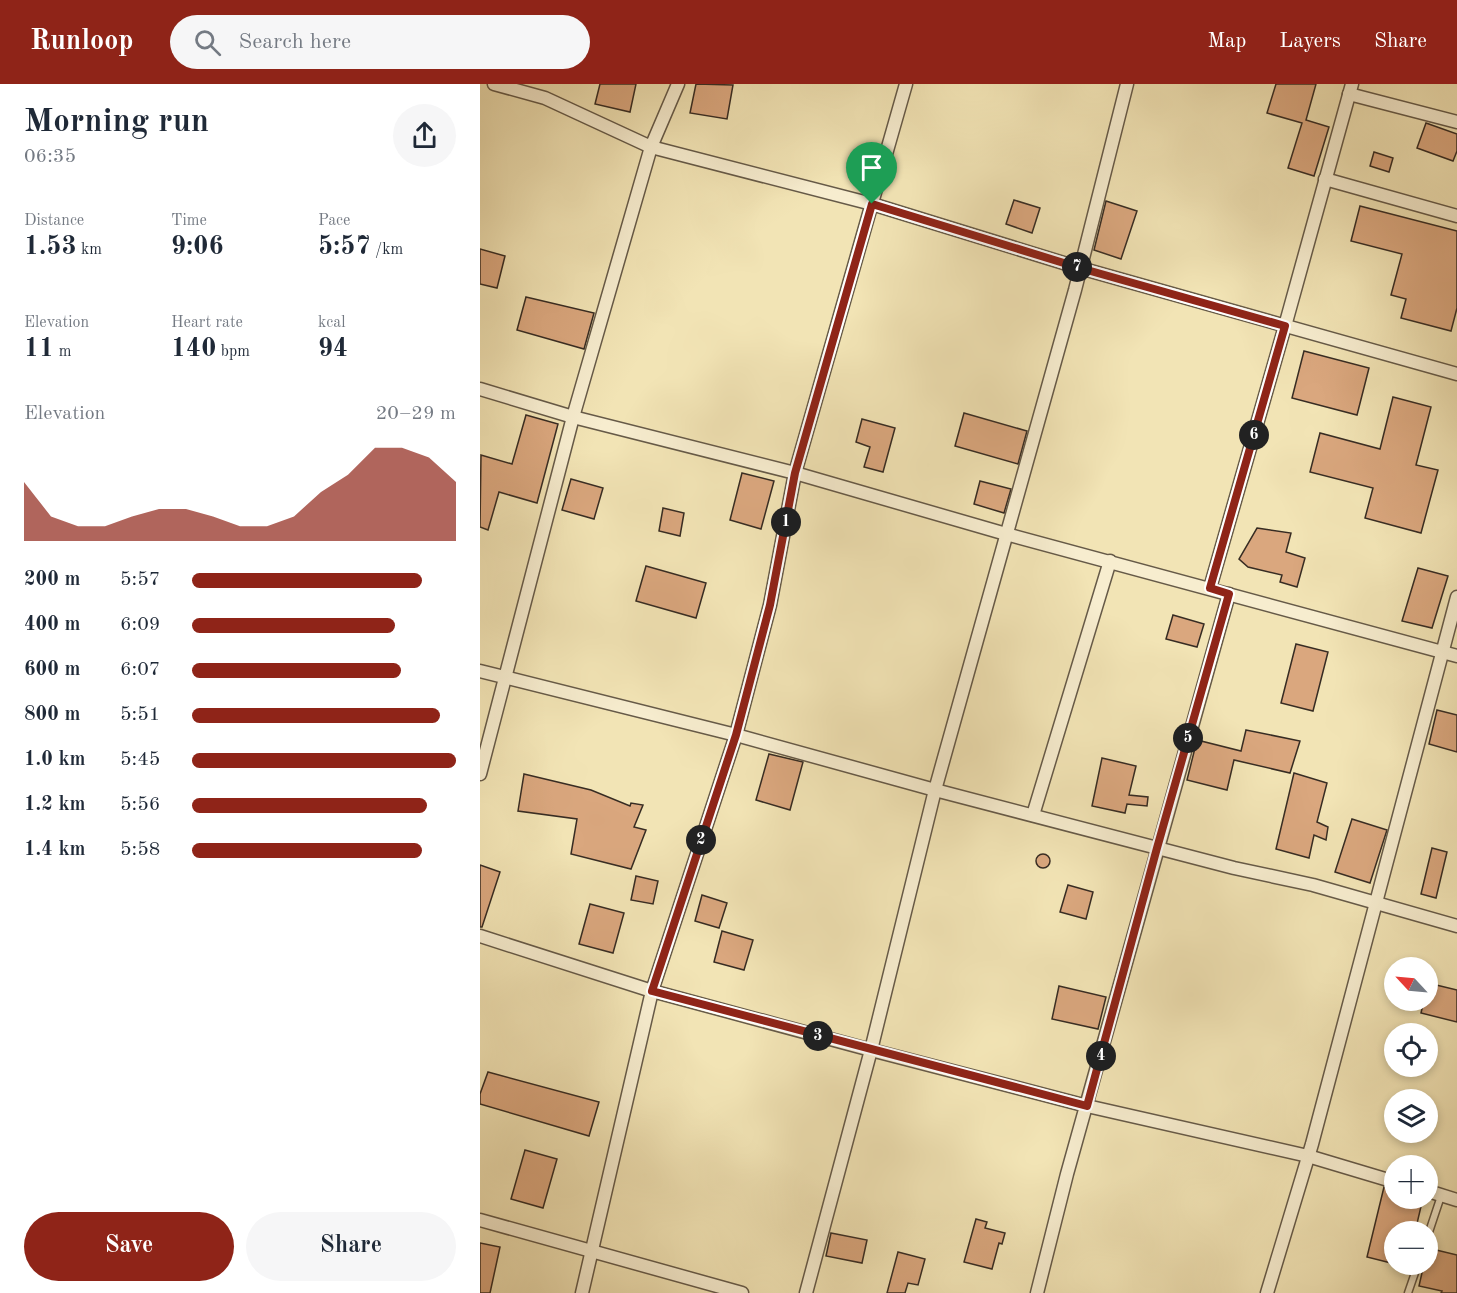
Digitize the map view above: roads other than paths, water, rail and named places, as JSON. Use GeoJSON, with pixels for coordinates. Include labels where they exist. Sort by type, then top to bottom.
{"type":"FeatureCollection","features":[{"type":"Feature","properties":{"kind":"street"},"geometry":{"type":"LineString","coordinates":[[494,84],[545,98],[651,147],[872,204],[1080,268],[1457,374]]}},
{"type":"Feature","properties":{"kind":"street"},"geometry":{"type":"LineString","coordinates":[[480,774],[573,417],[651,147],[678,84]]}},
{"type":"Feature","properties":{"kind":"street"},"geometry":{"type":"LineString","coordinates":[[582,1293],[652,991],[736,735],[770,605],[795,473],[906,84]]}},
{"type":"Feature","properties":{"kind":"street"},"geometry":{"type":"LineString","coordinates":[[806,1293],[871,1050],[935,790],[1080,268],[1127,84]]}},
{"type":"Feature","properties":{"kind":"street"},"geometry":{"type":"LineString","coordinates":[[1210,588],[1350,89],[1457,122]]}},
{"type":"Feature","properties":{"kind":"street"},"geometry":{"type":"LineString","coordinates":[[1324,179],[1457,216]]}},
{"type":"Feature","properties":{"kind":"street"},"geometry":{"type":"LineString","coordinates":[[480,388],[573,417],[795,473],[1006,534],[1457,656]]}},
{"type":"Feature","properties":{"kind":"street"},"geometry":{"type":"LineString","coordinates":[[1033,815],[1110,561]]}},
{"type":"Feature","properties":{"kind":"street"},"geometry":{"type":"LineString","coordinates":[[1037,1293],[1157,848],[1229,594]]}},
{"type":"Feature","properties":{"kind":"street"},"geometry":{"type":"LineString","coordinates":[[1267,1293],[1308,1156],[1361,953],[1377,904],[1457,597]]}},
{"type":"Feature","properties":{"kind":"street"},"geometry":{"type":"LineString","coordinates":[[480,671],[736,735],[1234,868],[1313,885],[1457,926]]}},
{"type":"Feature","properties":{"kind":"street"},"geometry":{"type":"LineString","coordinates":[[480,936],[652,991],[871,1050],[1087,1106],[1308,1156],[1384,1179]]}},
{"type":"Feature","properties":{"kind":"street"},"geometry":{"type":"LineString","coordinates":[[1438,1194],[1457,1200]]}},
{"type":"Feature","properties":{"kind":"street"},"geometry":{"type":"LineString","coordinates":[[480,1220],[742,1293]]}},
{"type":"Feature","properties":{"kind":"lane"},"geometry":{"type":"LineString","coordinates":[[1433,1221],[1442,1195]]}},
{"type":"Feature","properties":{"kind":"lane"},"geometry":{"type":"LineString","coordinates":[[1408,1293],[1414,1275]]}}]}
